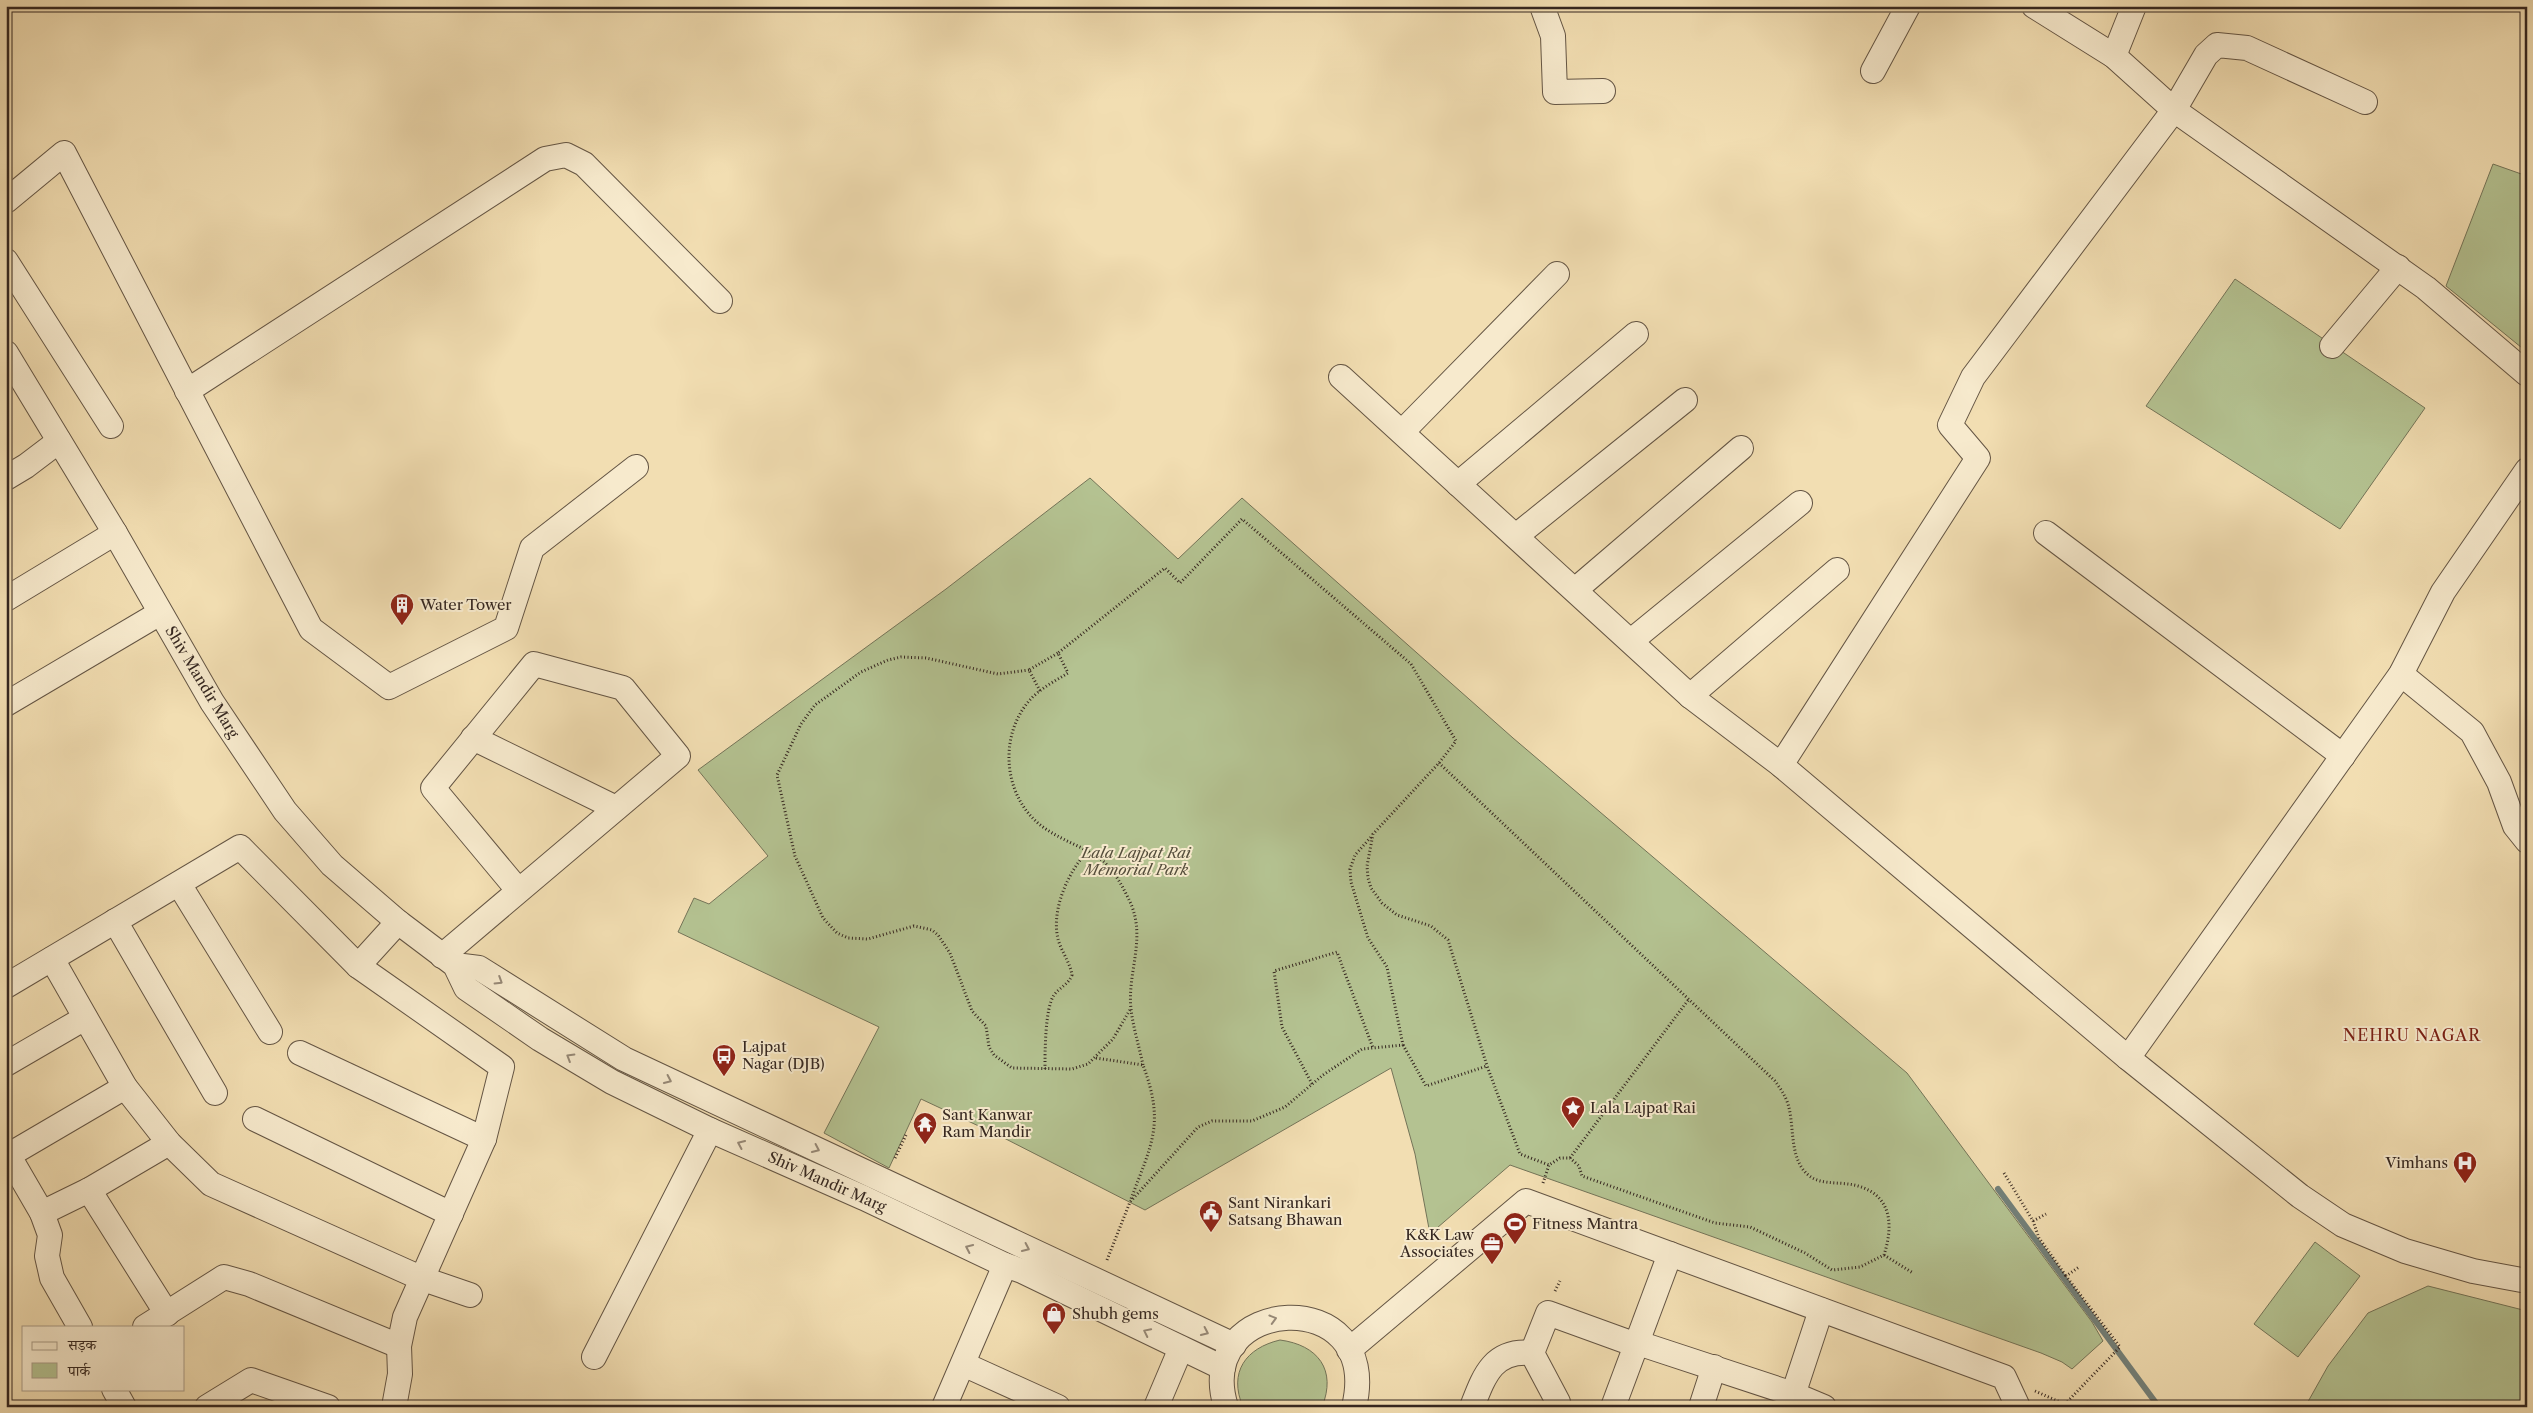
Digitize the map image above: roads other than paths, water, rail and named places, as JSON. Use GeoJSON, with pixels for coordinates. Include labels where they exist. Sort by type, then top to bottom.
{"type":"FeatureCollection","features":[{"type":"Feature","properties":{"kind":"street"},"geometry":{"type":"LineString","coordinates":[[1542,6],[1553,36],[1555,92],[1603,91]]}},
{"type":"Feature","properties":{"kind":"street"},"geometry":{"type":"LineString","coordinates":[[1873,70],[1908,6]]}},
{"type":"Feature","properties":{"kind":"street"},"geometry":{"type":"LineString","coordinates":[[2034,6],[2114,56],[2174,110],[2398,267],[2426,288],[2527,374]]}},
{"type":"Feature","properties":{"kind":"street"},"geometry":{"type":"LineString","coordinates":[[2114,56],[2134,6]]}},
{"type":"Feature","properties":{"kind":"street"},"geometry":{"type":"LineString","coordinates":[[1781,765],[1978,458],[1950,425],[1973,377],[2174,110],[2206,54],[2217,45],[2246,48],[2365,102]]}},
{"type":"Feature","properties":{"kind":"street"},"geometry":{"type":"LineString","coordinates":[[6,201],[64,153],[310,629],[389,687],[506,628],[532,548],[636,467]]}},
{"type":"Feature","properties":{"kind":"street"},"geometry":{"type":"LineString","coordinates":[[188,391],[545,159],[566,155],[584,164],[720,302]]}},
{"type":"Feature","properties":{"kind":"street"},"geometry":{"type":"LineString","coordinates":[[6,261],[111,426]]}},
{"type":"Feature","properties":{"kind":"street"},"geometry":{"type":"LineString","coordinates":[[2332,346],[2398,267]]}},
{"type":"Feature","properties":{"kind":"street"},"geometry":{"type":"LineString","coordinates":[[1402,432],[1557,274]]}},
{"type":"Feature","properties":{"kind":"street"},"geometry":{"type":"LineString","coordinates":[[1458,484],[1636,334]]}},
{"type":"Feature","properties":{"kind":"street","name":"Shiv Mandir Marg"},"geometry":{"type":"LineString","coordinates":[[9,366],[59,441],[116,533],[212,702],[285,811],[332,865],[398,922],[448,960],[466,988],[540,1039],[612,1082],[710,1130],[864,1198],[1005,1265],[1022,1271],[1223,1368]]}},
{"type":"Feature","properties":{"kind":"street"},"geometry":{"type":"LineString","coordinates":[[1341,377],[1690,696],[1781,765],[2128,1058],[2300,1196],[2343,1225],[2405,1250],[2473,1271],[2527,1282]]}},
{"type":"Feature","properties":{"kind":"street"},"geometry":{"type":"LineString","coordinates":[[1516,536],[1685,400]]}},
{"type":"Feature","properties":{"kind":"street"},"geometry":{"type":"LineString","coordinates":[[6,478],[59,441]]}},
{"type":"Feature","properties":{"kind":"street"},"geometry":{"type":"LineString","coordinates":[[1575,590],[1741,448]]}},
{"type":"Feature","properties":{"kind":"street"},"geometry":{"type":"LineString","coordinates":[[2128,1058],[2401,674],[2443,592],[2527,470]]}},
{"type":"Feature","properties":{"kind":"street"},"geometry":{"type":"LineString","coordinates":[[1631,642],[1800,503]]}},
{"type":"Feature","properties":{"kind":"street"},"geometry":{"type":"LineString","coordinates":[[6,599],[116,533]]}},
{"type":"Feature","properties":{"kind":"street"},"geometry":{"type":"LineString","coordinates":[[2046,533],[2343,756]]}},
{"type":"Feature","properties":{"kind":"street"},"geometry":{"type":"LineString","coordinates":[[1690,696],[1837,570]]}},
{"type":"Feature","properties":{"kind":"street"},"geometry":{"type":"LineString","coordinates":[[6,704],[160,613]]}},
{"type":"Feature","properties":{"kind":"street"},"geometry":{"type":"LineString","coordinates":[[448,960],[518,890],[678,756],[623,688],[534,664],[433,788],[518,890]]}},
{"type":"Feature","properties":{"kind":"street"},"geometry":{"type":"LineString","coordinates":[[2401,674],[2472,732],[2499,782],[2515,826],[2527,841]]}},
{"type":"Feature","properties":{"kind":"street"},"geometry":{"type":"LineString","coordinates":[[473,738],[616,808]]}},
{"type":"Feature","properties":{"kind":"street"},"geometry":{"type":"LineString","coordinates":[[6,986],[240,847],[358,966],[502,1068],[484,1139],[423,1279],[404,1317],[399,1346],[400,1374],[394,1407]]}},
{"type":"Feature","properties":{"kind":"street"},"geometry":{"type":"LineString","coordinates":[[179,884],[270,1032]]}},
{"type":"Feature","properties":{"kind":"street"},"geometry":{"type":"LineString","coordinates":[[115,921],[215,1093]]}},
{"type":"Feature","properties":{"kind":"street"},"geometry":{"type":"LineString","coordinates":[[358,966],[398,922]]}},
{"type":"Feature","properties":{"kind":"street"},"geometry":{"type":"LineString","coordinates":[[52,959],[125,1087],[169,1143],[211,1184],[423,1279],[470,1295]]}},
{"type":"Feature","properties":{"kind":"street","name":"Shiv Mandir Marg"},"geometry":{"type":"LineString","coordinates":[[448,960],[479,968],[624,1059],[1234,1345]]}},
{"type":"Feature","properties":{"kind":"street"},"geometry":{"type":"LineString","coordinates":[[6,1064],[86,1018]]}},
{"type":"Feature","properties":{"kind":"street"},"geometry":{"type":"LineString","coordinates":[[300,1054],[484,1139]]}},
{"type":"Feature","properties":{"kind":"street"},"geometry":{"type":"LineString","coordinates":[[79,1326],[52,1278],[47,1256],[50,1235],[42,1213],[8,1153],[125,1087]]}},
{"type":"Feature","properties":{"kind":"street"},"geometry":{"type":"LineString","coordinates":[[255,1118],[451,1214]]}},
{"type":"Feature","properties":{"kind":"street"},"geometry":{"type":"LineString","coordinates":[[594,1357],[710,1130]]}},
{"type":"Feature","properties":{"kind":"street"},"geometry":{"type":"LineString","coordinates":[[42,1213],[89,1190],[169,1143]]}},
{"type":"Feature","properties":{"kind":"street"},"geometry":{"type":"LineString","coordinates":[[89,1190],[167,1314]]}},
{"type":"Feature","properties":{"kind":"street"},"geometry":{"type":"LineString","coordinates":[[1349,1350],[1526,1202],[2004,1377],[2018,1407]]}},
{"type":"Feature","properties":{"kind":"street"},"geometry":{"type":"LineString","coordinates":[[1613,1407],[1670,1254]]}},
{"type":"Feature","properties":{"kind":"street"},"geometry":{"type":"LineString","coordinates":[[944,1407],[1005,1265]]}},
{"type":"Feature","properties":{"kind":"street"},"geometry":{"type":"LineString","coordinates":[[147,1326],[224,1277],[249,1284],[399,1346]]}},
{"type":"Feature","properties":{"kind":"street"},"geometry":{"type":"LineString","coordinates":[[1791,1400],[1812,1357],[1821,1310]]}},
{"type":"Feature","properties":{"kind":"street"},"geometry":{"type":"LineString","coordinates":[[1532,1353],[1548,1313],[1628,1342],[1638,1343],[1714,1367],[1791,1400],[1824,1407]]}},
{"type":"Feature","properties":{"kind":"street"},"geometry":{"type":"LineString","coordinates":[[1226,1407],[1222,1388],[1223,1368],[1234,1345],[1260,1323],[1276,1318],[1294,1316],[1316,1321],[1326,1326],[1336,1333],[1349,1350],[1356,1368],[1358,1381],[1354,1407]]}},
{"type":"Feature","properties":{"kind":"street"},"geometry":{"type":"LineString","coordinates":[[1156,1407],[1181,1348]]}},
{"type":"Feature","properties":{"kind":"street"},"geometry":{"type":"LineString","coordinates":[[1472,1407],[1490,1366],[1507,1356],[1523,1352],[1532,1353]]}},
{"type":"Feature","properties":{"kind":"street"},"geometry":{"type":"LineString","coordinates":[[1532,1353],[1563,1405]]}},
{"type":"Feature","properties":{"kind":"street"},"geometry":{"type":"LineString","coordinates":[[962,1364],[1058,1407]]}},
{"type":"Feature","properties":{"kind":"street"},"geometry":{"type":"LineString","coordinates":[[1701,1407],[1714,1367]]}},
{"type":"Feature","properties":{"kind":"street"},"geometry":{"type":"LineString","coordinates":[[207,1407],[251,1380],[328,1407]]}},
{"type":"Feature","properties":{"kind":"street"},"geometry":{"type":"LineString","coordinates":[[115,1390],[124,1407]]}},
{"type":"Feature","properties":{"kind":"waterway"},"geometry":{"type":"LineString","coordinates":[[1998,1189],[2156,1403]]}},
{"type":"Feature","properties":{"kind":"place","name":"Water Tower"},"geometry":{"type":"Point","coordinates":[402,626]}},
{"type":"Feature","properties":{"kind":"place","name":"Lajpat Nagar (DJB)"},"geometry":{"type":"Point","coordinates":[724,1077]}},
{"type":"Feature","properties":{"kind":"place","name":"Lala Lajpat Rai"},"geometry":{"type":"Point","coordinates":[1573,1129]}},
{"type":"Feature","properties":{"kind":"place","name":"Sant Kanwar Ram Mandir"},"geometry":{"type":"Point","coordinates":[925,1145]}},
{"type":"Feature","properties":{"kind":"place","name":"Vimhans"},"geometry":{"type":"Point","coordinates":[2465,1184]}},
{"type":"Feature","properties":{"kind":"place","name":"Sant Nirankari Satsang Bhawan"},"geometry":{"type":"Point","coordinates":[1211,1233]}},
{"type":"Feature","properties":{"kind":"place","name":"Fitness Mantra"},"geometry":{"type":"Point","coordinates":[1515,1245]}},
{"type":"Feature","properties":{"kind":"place","name":"K&K Law Associates"},"geometry":{"type":"Point","coordinates":[1492,1265]}},
{"type":"Feature","properties":{"kind":"place","name":"Shubh gems"},"geometry":{"type":"Point","coordinates":[1054,1335]}},
{"type":"Feature","properties":{"kind":"district","name":"NEHRU NAGAR"},"geometry":{"type":"Point","coordinates":[2412,1035]}},
{"type":"Feature","properties":{"kind":"park label","name":"Lala Lajpat Rai Memorial Park"},"geometry":{"type":"Point","coordinates":[1136,862]}}]}
